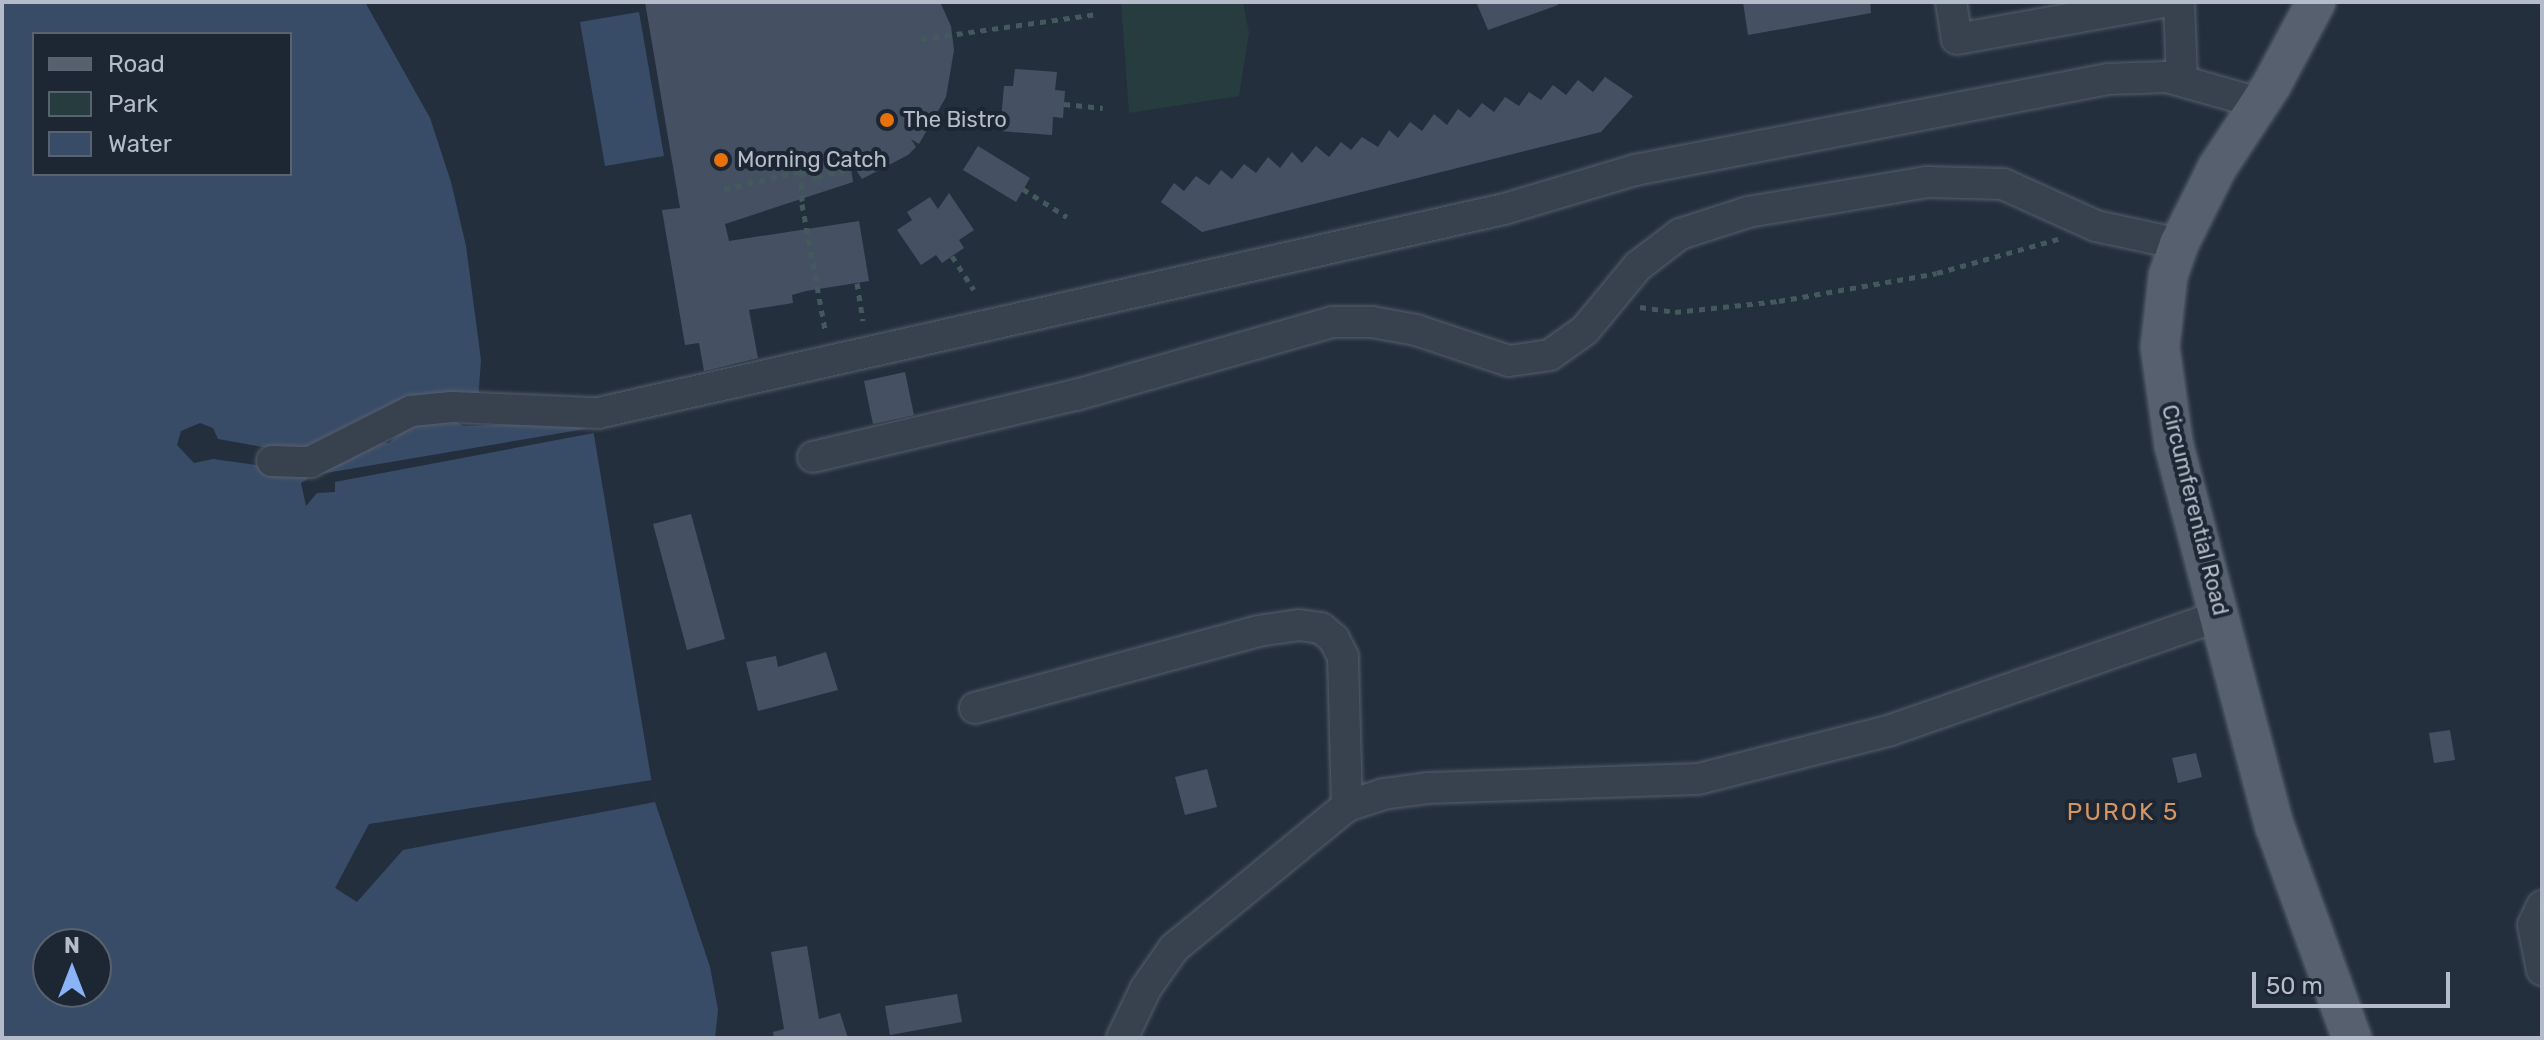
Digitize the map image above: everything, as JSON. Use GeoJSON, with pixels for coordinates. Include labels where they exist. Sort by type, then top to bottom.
{"type":"FeatureCollection","features":[{"type":"Feature","properties":{"kind":"main road","name":"Circumferential Road"},"geometry":{"type":"LineString","coordinates":[[2316,2],[2259,103],[2217,168],[2179,244],[2168,276],[2160,347],[2174,446],[2275,827],[2352,1038]]}},
{"type":"Feature","properties":{"kind":"street"},"geometry":{"type":"LineString","coordinates":[[1951,2],[1957,39],[2112,6],[2180,3],[2182,80]]}},
{"type":"Feature","properties":{"kind":"street"},"geometry":{"type":"LineString","coordinates":[[272,461],[310,462],[411,411],[452,407],[598,413],[1504,209],[1635,170],[2109,79],[2141,75],[2182,80],[2259,103]]}},
{"type":"Feature","properties":{"kind":"street"},"geometry":{"type":"LineString","coordinates":[[813,457],[1076,395],[1332,322],[1372,322],[1416,330],[1509,361],[1550,355],[1611,304],[1638,266],[1680,234],[1748,212],[1927,182],[2003,184],[2096,226],[2179,244]]}},
{"type":"Feature","properties":{"kind":"street"},"geometry":{"type":"LineString","coordinates":[[1122,1038],[1146,988],[1174,948],[1347,806],[1383,794],[1428,788],[1698,779],[1891,730],[2221,615]]}},
{"type":"Feature","properties":{"kind":"street"},"geometry":{"type":"LineString","coordinates":[[975,708],[1258,631],[1299,625],[1321,628],[1334,639],[1343,657],[1347,806]]}},
{"type":"Feature","properties":{"kind":"street"},"geometry":{"type":"LineString","coordinates":[[2542,906],[2533,925],[2542,970]]}},
{"type":"Feature","properties":{"kind":"path"},"geometry":{"type":"LineString","coordinates":[[921,39],[1097,14]]}},
{"type":"Feature","properties":{"kind":"path"},"geometry":{"type":"LineString","coordinates":[[1064,104],[1103,108]]}},
{"type":"Feature","properties":{"kind":"path"},"geometry":{"type":"LineString","coordinates":[[724,189],[801,171],[817,177],[844,171]]}},
{"type":"Feature","properties":{"kind":"path"},"geometry":{"type":"LineString","coordinates":[[801,171],[802,204],[825,329]]}},
{"type":"Feature","properties":{"kind":"path"},"geometry":{"type":"LineString","coordinates":[[1023,189],[1067,217]]}},
{"type":"Feature","properties":{"kind":"path"},"geometry":{"type":"LineString","coordinates":[[1611,304],[1675,312],[1779,301],[1937,273],[2096,226]]}},
{"type":"Feature","properties":{"kind":"path"},"geometry":{"type":"LineString","coordinates":[[952,256],[974,290]]}},
{"type":"Feature","properties":{"kind":"path"},"geometry":{"type":"LineString","coordinates":[[857,283],[863,321]]}},
{"type":"Feature","properties":{"kind":"green space"},"geometry":{"type":"Polygon","coordinates":[[[1121,2],[1243,2],[1249,33],[1239,96],[1129,113],[1121,2]]]}},
{"type":"Feature","properties":{"kind":"water"},"geometry":{"type":"Polygon","coordinates":[[[2,2],[365,2],[430,118],[451,182],[466,246],[481,360],[478,401],[589,405],[655,802],[710,967],[718,1010],[715,1038],[2,1038],[2,2]]]}},
{"type":"Feature","properties":{"kind":"water"},"geometry":{"type":"Polygon","coordinates":[[[639,12],[664,156],[605,166],[580,22],[639,12]]]}},
{"type":"Feature","properties":{"kind":"pier"},"geometry":{"type":"Polygon","coordinates":[[[414,399],[589,405],[594,433],[335,482],[335,492],[317,493],[306,506],[301,483],[314,475],[585,429],[585,423],[463,426],[444,415],[420,414],[389,443],[373,443],[307,472],[213,459],[194,463],[177,445],[181,431],[200,423],[213,428],[218,439],[301,454],[414,399]]]}},
{"type":"Feature","properties":{"kind":"pier"},"geometry":{"type":"Polygon","coordinates":[[[652,780],[655,802],[403,850],[357,902],[335,888],[369,824],[652,780]]]}},
{"type":"Feature","properties":{"kind":"building"},"geometry":{"type":"Polygon","coordinates":[[[645,2],[940,2],[951,26],[954,50],[946,97],[919,144],[911,139],[916,147],[908,155],[862,179],[850,161],[853,182],[725,224],[729,241],[859,221],[869,281],[806,291],[792,295],[793,303],[749,310],[758,358],[704,371],[699,343],[685,345],[662,210],[680,208],[645,2]]]}},
{"type":"Feature","properties":{"kind":"building"},"geometry":{"type":"Polygon","coordinates":[[[1476,2],[1557,2],[1558,5],[1488,30],[1476,2]]]}},
{"type":"Feature","properties":{"kind":"building"},"geometry":{"type":"Polygon","coordinates":[[[1743,2],[1870,2],[1871,13],[1748,35],[1743,2]]]}},
{"type":"Feature","properties":{"kind":"building"},"geometry":{"type":"Polygon","coordinates":[[[1015,69],[1057,72],[1055,90],[1065,91],[1063,118],[1053,117],[1052,135],[1000,131],[1004,86],[1013,86],[1015,69]]]}},
{"type":"Feature","properties":{"kind":"building"},"geometry":{"type":"Polygon","coordinates":[[[1605,77],[1633,96],[1601,132],[1202,232],[1161,202],[1174,183],[1184,191],[1196,176],[1209,185],[1221,170],[1232,179],[1244,164],[1256,173],[1268,157],[1280,168],[1292,152],[1302,163],[1316,146],[1329,157],[1341,142],[1351,150],[1362,137],[1378,147],[1389,130],[1398,138],[1410,122],[1422,131],[1434,114],[1447,125],[1458,109],[1470,118],[1482,103],[1494,112],[1505,97],[1519,106],[1529,92],[1541,100],[1553,85],[1566,95],[1578,80],[1593,92],[1605,77]]]}},
{"type":"Feature","properties":{"kind":"building"},"geometry":{"type":"Polygon","coordinates":[[[978,146],[1030,178],[1016,202],[963,170],[978,146]]]}},
{"type":"Feature","properties":{"kind":"building"},"geometry":{"type":"Polygon","coordinates":[[[949,193],[974,230],[959,240],[964,248],[942,263],[936,255],[921,265],[897,230],[912,220],[907,212],[930,197],[938,209],[949,193]]]}},
{"type":"Feature","properties":{"kind":"building"},"geometry":{"type":"Polygon","coordinates":[[[905,372],[914,415],[873,424],[864,381],[905,372]]]}},
{"type":"Feature","properties":{"kind":"building"},"geometry":{"type":"Polygon","coordinates":[[[691,514],[725,639],[687,650],[653,524],[691,514]]]}},
{"type":"Feature","properties":{"kind":"building"},"geometry":{"type":"Polygon","coordinates":[[[826,652],[838,690],[758,711],[746,662],[776,656],[778,667],[826,652]]]}},
{"type":"Feature","properties":{"kind":"building"},"geometry":{"type":"Polygon","coordinates":[[[2450,730],[2455,760],[2434,763],[2429,733],[2450,730]]]}},
{"type":"Feature","properties":{"kind":"building"},"geometry":{"type":"Polygon","coordinates":[[[2196,753],[2202,777],[2178,783],[2172,758],[2196,753]]]}},
{"type":"Feature","properties":{"kind":"building"},"geometry":{"type":"Polygon","coordinates":[[[1207,769],[1217,807],[1185,815],[1175,777],[1207,769]]]}},
{"type":"Feature","properties":{"kind":"building"},"geometry":{"type":"Polygon","coordinates":[[[807,946],[819,1019],[840,1013],[848,1038],[774,1038],[773,1032],[784,1029],[771,952],[807,946]]]}},
{"type":"Feature","properties":{"kind":"building"},"geometry":{"type":"Polygon","coordinates":[[[957,994],[962,1022],[890,1035],[885,1006],[957,994]]]}},
{"type":"Feature","properties":{"kind":"place","name":"The Bistro"},"geometry":{"type":"Point","coordinates":[887,120]}},
{"type":"Feature","properties":{"kind":"place","name":"Morning Catch"},"geometry":{"type":"Point","coordinates":[721,160]}},
{"type":"Feature","properties":{"kind":"district","name":"PUROK 5"},"geometry":{"type":"Point","coordinates":[2123,813]}}]}
